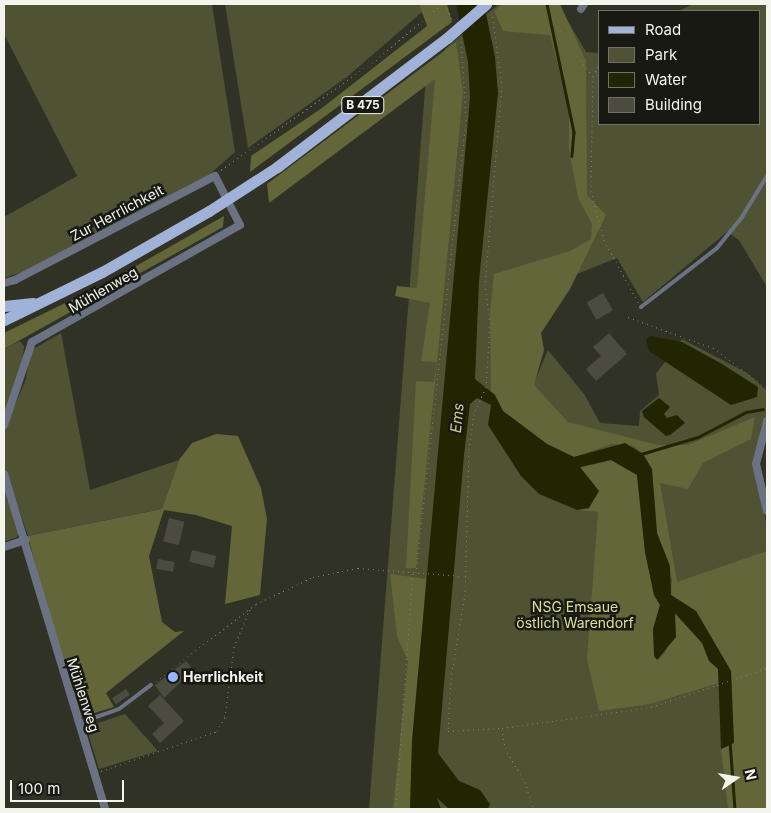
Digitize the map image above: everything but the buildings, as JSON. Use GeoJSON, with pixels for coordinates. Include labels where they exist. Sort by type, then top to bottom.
{"type":"FeatureCollection","features":[{"type":"Feature","properties":{"kind":"main road","name":"B 475"},"geometry":{"type":"LineString","coordinates":[[4,320],[42,302],[209,211],[277,167],[446,38],[486,4]]}},
{"type":"Feature","properties":{"kind":"main road"},"geometry":{"type":"LineString","coordinates":[[4,306],[42,302]]}},
{"type":"Feature","properties":{"kind":"street","name":"Mühlenweg"},"geometry":{"type":"LineString","coordinates":[[4,425],[32,342],[240,225],[215,176]]}},
{"type":"Feature","properties":{"kind":"street","name":"Zur Herrlichkeit"},"geometry":{"type":"LineString","coordinates":[[4,283],[15,280],[215,176]]}},
{"type":"Feature","properties":{"kind":"street"},"geometry":{"type":"LineString","coordinates":[[767,421],[756,464],[767,511]]}},
{"type":"Feature","properties":{"kind":"street","name":"Mühlenweg"},"geometry":{"type":"LineString","coordinates":[[4,474],[26,540],[46,622],[95,773],[104,809]]}},
{"type":"Feature","properties":{"kind":"street"},"geometry":{"type":"LineString","coordinates":[[4,547],[26,540]]}},
{"type":"Feature","properties":{"kind":"lane"},"geometry":{"type":"LineString","coordinates":[[641,308],[717,248],[742,217],[767,176]]}},
{"type":"Feature","properties":{"kind":"lane"},"geometry":{"type":"LineString","coordinates":[[79,723],[119,709],[151,685]]}},
{"type":"Feature","properties":{"kind":"path"},"geometry":{"type":"LineString","coordinates":[[215,176],[376,60],[442,4]]}},
{"type":"Feature","properties":{"kind":"path"},"geometry":{"type":"LineString","coordinates":[[445,4],[453,21]]}},
{"type":"Feature","properties":{"kind":"path"},"geometry":{"type":"LineString","coordinates":[[494,20],[502,86],[485,284],[490,315],[486,387],[478,403],[469,451],[464,576],[448,731],[502,728],[651,707],[732,683],[767,668]]}},
{"type":"Feature","properties":{"kind":"path"},"geometry":{"type":"LineString","coordinates":[[556,27],[593,76]]}},
{"type":"Feature","properties":{"kind":"path"},"geometry":{"type":"LineString","coordinates":[[418,573],[466,117],[461,37]]}},
{"type":"Feature","properties":{"kind":"path"},"geometry":{"type":"LineString","coordinates":[[598,66],[593,76],[591,191],[604,240],[641,308]]}},
{"type":"Feature","properties":{"kind":"path"},"geometry":{"type":"LineString","coordinates":[[628,317],[714,348],[767,389]]}},
{"type":"Feature","properties":{"kind":"path"},"geometry":{"type":"LineString","coordinates":[[151,685],[250,608],[275,593],[328,573],[358,568],[464,576]]}},
{"type":"Feature","properties":{"kind":"path"},"geometry":{"type":"LineString","coordinates":[[396,809],[413,572]]}},
{"type":"Feature","properties":{"kind":"path"},"geometry":{"type":"LineString","coordinates":[[95,773],[217,731],[224,718],[234,647],[250,608]]}},
{"type":"Feature","properties":{"kind":"path"},"geometry":{"type":"LineString","coordinates":[[502,728],[505,748],[525,782],[533,809]]}},
{"type":"Feature","properties":{"kind":"green space"},"geometry":{"type":"Polygon","coordinates":[[[4,4],[212,4],[235,152],[210,174],[29,270],[4,278],[4,217],[77,176],[4,34],[4,4]]]}},
{"type":"Feature","properties":{"kind":"green space"},"geometry":{"type":"Polygon","coordinates":[[[225,4],[419,4],[422,12],[348,76],[248,148],[225,4]]]}},
{"type":"Feature","properties":{"kind":"green space","name":"NSG Emsaue östlich Warendorf"},"geometry":{"type":"Polygon","coordinates":[[[499,4],[558,4],[586,52],[598,53],[598,125],[761,125],[761,10],[681,10],[693,4],[767,4],[767,287],[739,240],[727,232],[643,302],[617,258],[504,303],[534,383],[548,350],[584,394],[600,423],[639,426],[640,411],[659,395],[656,374],[682,339],[747,373],[767,391],[767,417],[761,427],[754,464],[767,527],[767,809],[369,809],[426,77],[447,59],[445,49],[499,4]]]}},
{"type":"Feature","properties":{"kind":"green space"},"geometry":{"type":"Polygon","coordinates":[[[61,333],[90,490],[179,460],[162,509],[28,536],[4,466],[4,431],[26,379],[30,351],[61,333]]]}},
{"type":"Feature","properties":{"kind":"green space"},"geometry":{"type":"Polygon","coordinates":[[[20,341],[24,346],[21,377],[4,415],[4,349],[20,341]]]}},
{"type":"Feature","properties":{"kind":"green space"},"geometry":{"type":"Polygon","coordinates":[[[4,483],[20,529],[17,537],[4,542],[4,483]]]}},
{"type":"Feature","properties":{"kind":"green space"},"geometry":{"type":"Polygon","coordinates":[[[125,714],[158,751],[99,769],[88,733],[92,725],[125,714]]]}},
{"type":"Feature","properties":{"kind":"shaded area"},"geometry":{"type":"Polygon","coordinates":[[[419,4],[447,4],[452,22],[250,172],[251,156],[322,108],[427,26],[419,4]]]}},
{"type":"Feature","properties":{"kind":"shaded area"},"geometry":{"type":"Polygon","coordinates":[[[502,4],[560,4],[586,61],[587,195],[606,215],[570,289],[541,333],[544,350],[534,385],[568,422],[658,445],[688,445],[755,417],[751,439],[703,463],[688,489],[660,483],[677,582],[767,551],[767,809],[728,809],[721,749],[734,743],[731,671],[696,611],[671,595],[672,580],[657,533],[652,469],[643,454],[634,446],[612,444],[574,457],[547,444],[503,411],[491,392],[490,314],[494,274],[570,251],[591,239],[592,224],[578,198],[569,149],[569,109],[550,35],[503,31],[494,11],[502,4]]]}},
{"type":"Feature","properties":{"kind":"shaded area"},"geometry":{"type":"Polygon","coordinates":[[[456,42],[463,92],[438,353],[416,568],[406,568],[416,381],[434,382],[437,362],[421,361],[430,303],[395,296],[397,286],[417,288],[435,79],[269,203],[267,184],[456,42]]]}},
{"type":"Feature","properties":{"kind":"shaded area"},"geometry":{"type":"Polygon","coordinates":[[[224,216],[223,227],[4,349],[4,333],[108,282],[224,216]]]}},
{"type":"Feature","properties":{"kind":"shaded area"},"geometry":{"type":"Polygon","coordinates":[[[216,434],[238,436],[261,488],[267,519],[260,595],[225,604],[232,526],[196,515],[164,510],[149,556],[162,622],[175,632],[184,631],[106,693],[114,707],[81,717],[50,622],[28,536],[162,509],[179,460],[192,443],[216,434]]]}},
{"type":"Feature","properties":{"kind":"shaded area"},"geometry":{"type":"Polygon","coordinates":[[[611,460],[637,475],[645,552],[654,595],[660,605],[653,629],[658,660],[665,653],[673,629],[674,613],[702,643],[718,669],[719,683],[650,704],[599,711],[587,659],[598,512],[577,510],[589,508],[580,468],[611,460]]]}},
{"type":"Feature","properties":{"kind":"shaded area"},"geometry":{"type":"Polygon","coordinates":[[[390,574],[426,579],[410,809],[393,809],[408,661],[397,636],[390,574]]]}},
{"type":"Feature","properties":{"kind":"water","name":"Ems"},"geometry":{"type":"Polygon","coordinates":[[[456,4],[484,4],[495,57],[498,93],[479,281],[475,379],[495,395],[503,411],[547,444],[574,457],[625,443],[643,454],[652,469],[657,533],[670,566],[671,595],[696,611],[731,671],[734,743],[721,749],[718,669],[709,661],[702,643],[675,613],[676,637],[657,660],[654,656],[653,629],[660,605],[654,595],[645,552],[637,475],[611,460],[580,467],[599,491],[589,508],[577,510],[539,494],[521,476],[488,425],[491,405],[477,398],[470,404],[464,455],[438,753],[459,781],[480,790],[490,804],[488,809],[449,809],[437,798],[441,809],[410,809],[412,740],[470,98],[468,62],[456,4]]]}},
{"type":"Feature","properties":{"kind":"water"},"geometry":{"type":"Polygon","coordinates":[[[650,336],[682,342],[722,364],[758,387],[757,397],[731,405],[649,351],[646,340],[650,336]]]}},
{"type":"Feature","properties":{"kind":"water"},"geometry":{"type":"Polygon","coordinates":[[[659,398],[670,407],[664,414],[667,418],[677,415],[685,423],[666,436],[644,417],[642,411],[659,398]]]}},
{"type":"Feature","properties":{"kind":"waterway"},"geometry":{"type":"LineString","coordinates":[[547,4],[574,132],[572,156]]}},
{"type":"Feature","properties":{"kind":"waterway"},"geometry":{"type":"LineString","coordinates":[[641,454],[698,437],[746,412],[763,409]]}},
{"type":"Feature","properties":{"kind":"waterway"},"geometry":{"type":"LineString","coordinates":[[730,741],[735,809]]}},
{"type":"Feature","properties":{"kind":"place","name":"Herrlichkeit"},"geometry":{"type":"Point","coordinates":[173,677]}}]}
